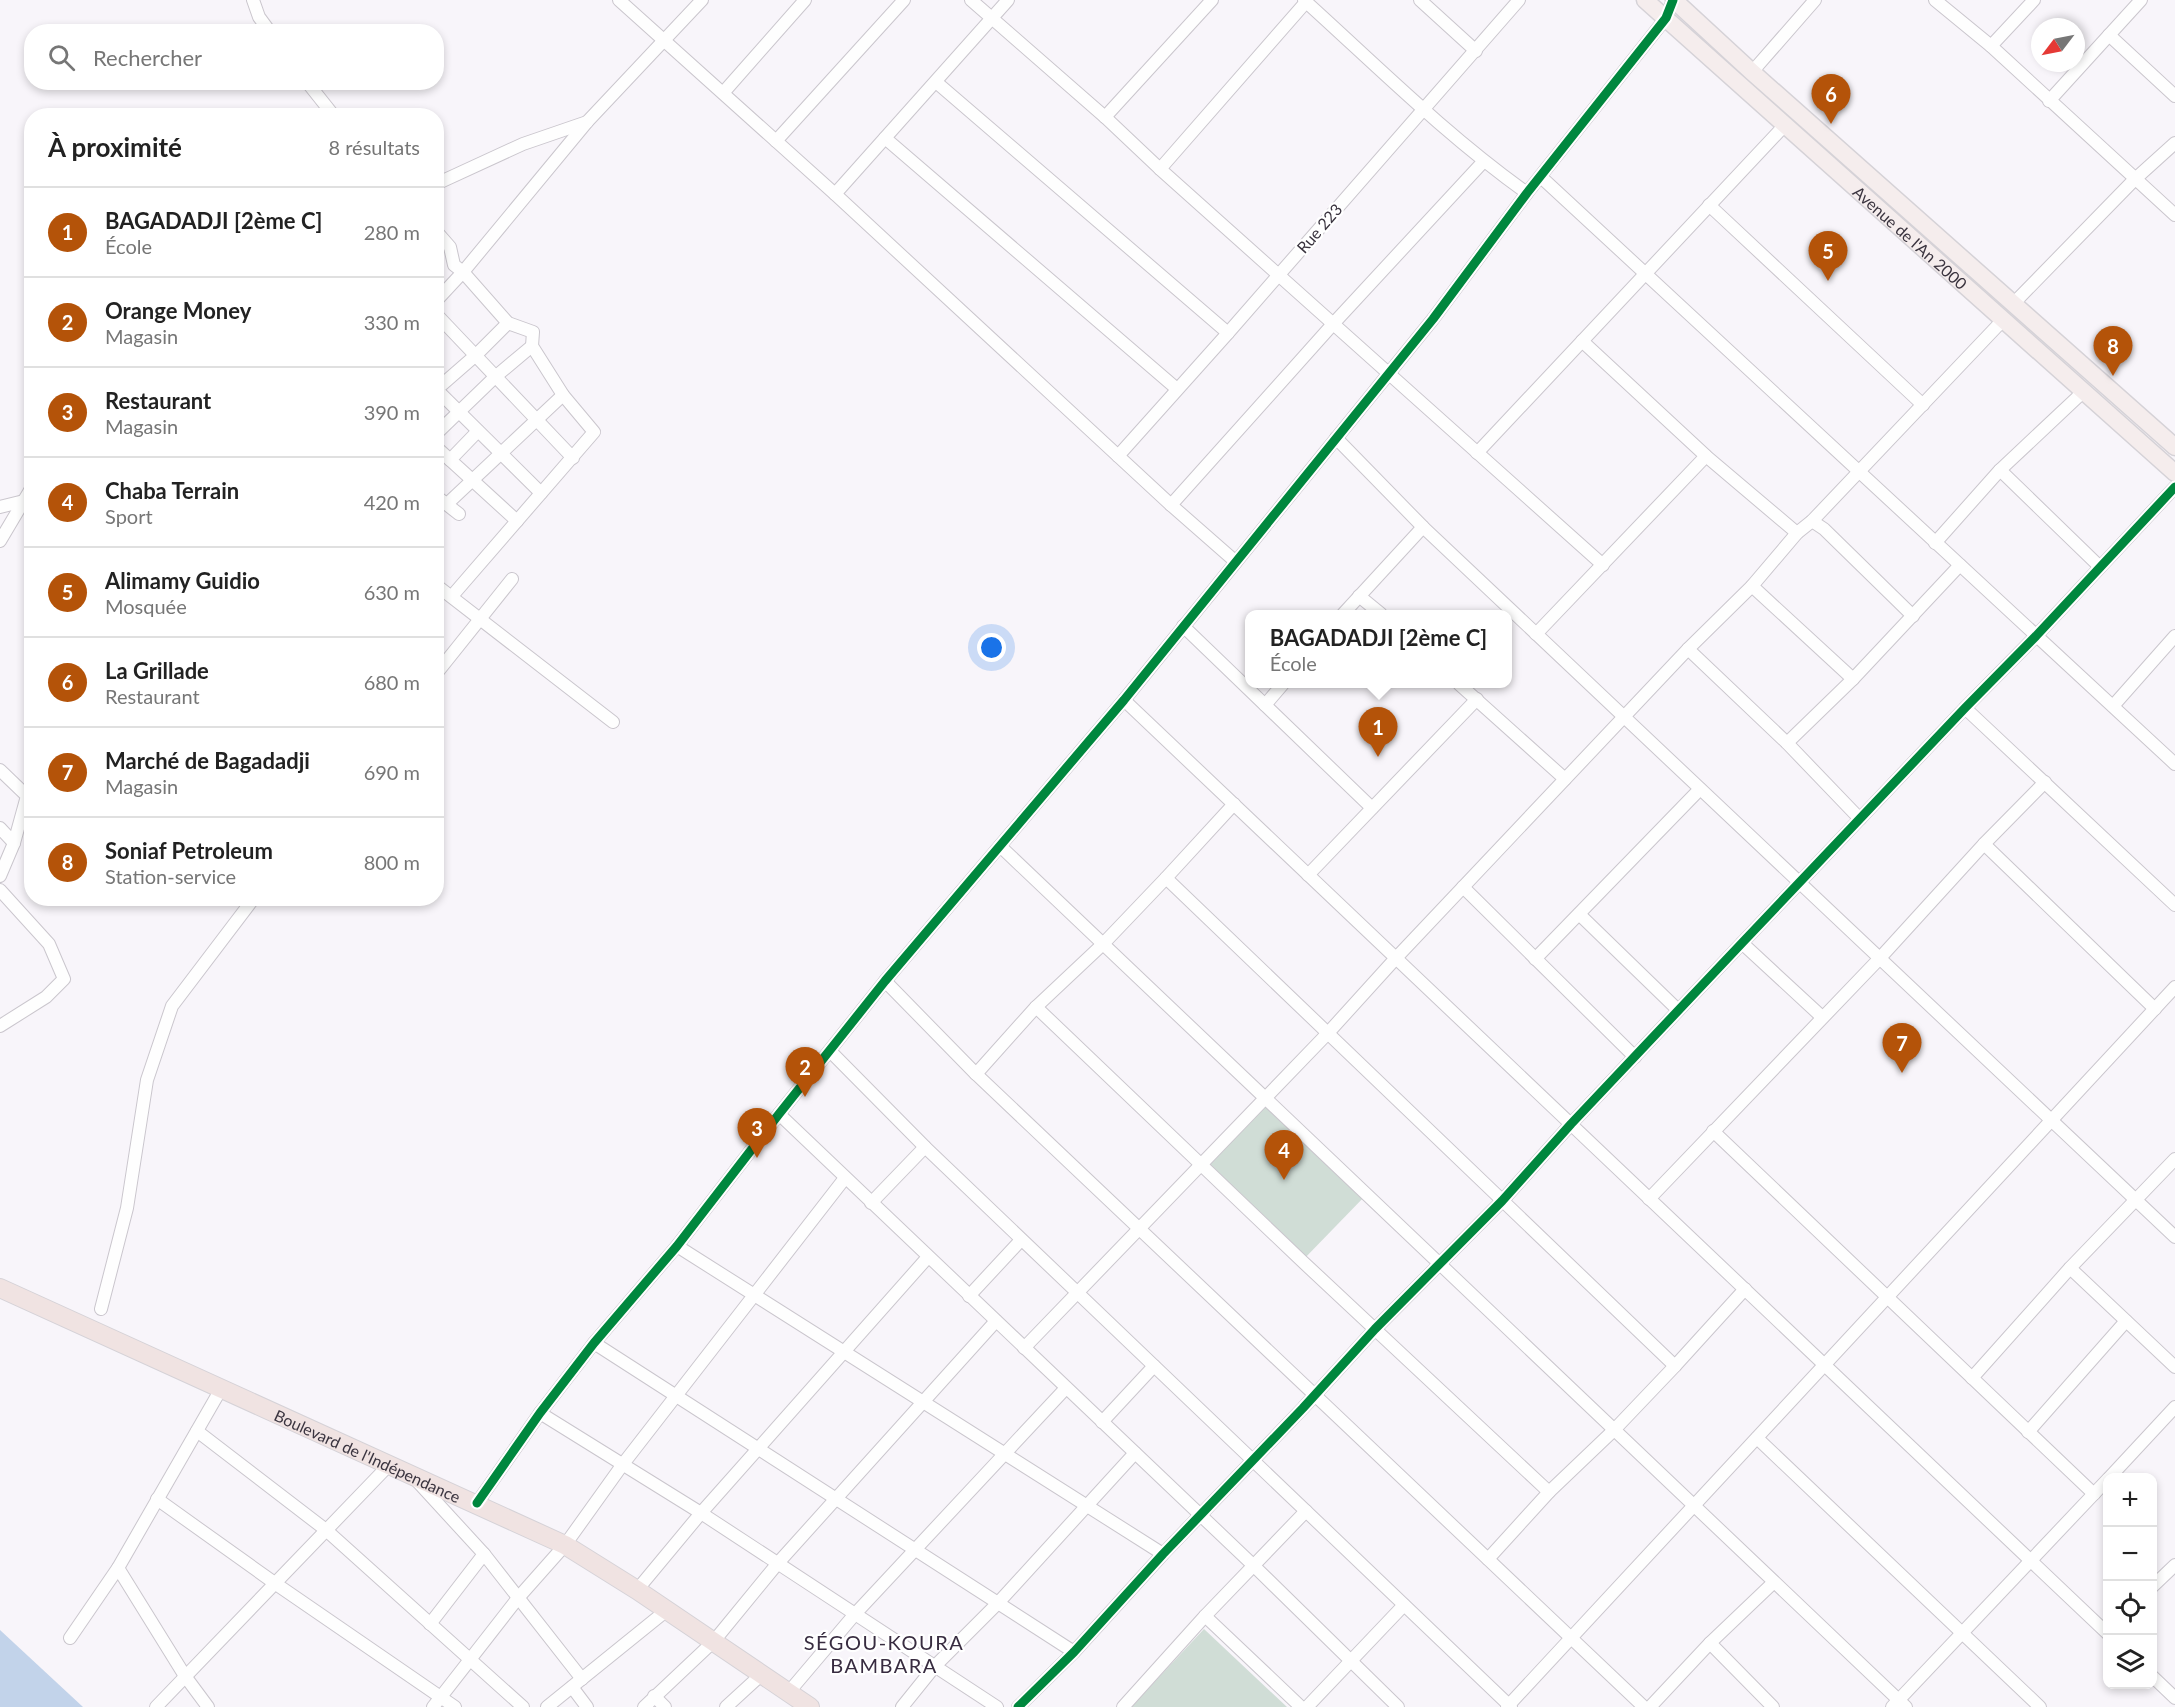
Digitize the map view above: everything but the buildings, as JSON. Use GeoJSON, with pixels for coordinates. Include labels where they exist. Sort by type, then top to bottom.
{"type":"FeatureCollection","features":[{"type":"Feature","properties":{"kind":"highway","name":"Boulevard de l'Indépendance"},"geometry":{"type":"LineString","coordinates":[[0,1288],[412,1476],[477,1503],[564,1545],[637,1590],[810,1707]]}},
{"type":"Feature","properties":{"kind":"main road","name":"Avenue de l'An 2000"},"geometry":{"type":"LineString","coordinates":[[1645,0],[2175,473]]}},
{"type":"Feature","properties":{"kind":"main road","name":"Avenue de l'An 2000"},"geometry":{"type":"LineString","coordinates":[[1674,0],[2175,447]]}},
{"type":"Feature","properties":{"kind":"street"},"geometry":{"type":"LineString","coordinates":[[253,0],[264,24]]}},
{"type":"Feature","properties":{"kind":"street"},"geometry":{"type":"LineString","coordinates":[[619,0],[835,194],[1171,505],[1236,562]]}},
{"type":"Feature","properties":{"kind":"street"},"geometry":{"type":"LineString","coordinates":[[444,293],[464,272],[587,122],[702,0]]}},
{"type":"Feature","properties":{"kind":"street"},"geometry":{"type":"LineString","coordinates":[[723,93],[805,0]]}},
{"type":"Feature","properties":{"kind":"street"},"geometry":{"type":"LineString","coordinates":[[776,141],[904,0]]}},
{"type":"Feature","properties":{"kind":"street"},"geometry":{"type":"LineString","coordinates":[[971,0],[1105,117],[1160,169],[1603,565]]}},
{"type":"Feature","properties":{"kind":"street"},"geometry":{"type":"LineString","coordinates":[[835,194],[1008,0]]}},
{"type":"Feature","properties":{"kind":"street"},"geometry":{"type":"LineString","coordinates":[[1105,117],[1212,0]]}},
{"type":"Feature","properties":{"kind":"street"},"geometry":{"type":"LineString","coordinates":[[1420,0],[1476,51]]}},
{"type":"Feature","properties":{"kind":"street","name":"Rue 223"},"geometry":{"type":"LineString","coordinates":[[1118,456],[1519,0]]}},
{"type":"Feature","properties":{"kind":"street"},"geometry":{"type":"LineString","coordinates":[[477,1503],[540,1413],[594,1343],[677,1246],[778,1114],[885,981],[1124,700],[1433,319],[1527,193],[1666,18],[1674,0]]}},
{"type":"Feature","properties":{"kind":"street"},"geometry":{"type":"LineString","coordinates":[[1752,72],[1815,0]]}},
{"type":"Feature","properties":{"kind":"street"},"geometry":{"type":"LineString","coordinates":[[1935,0],[1991,46],[2134,180],[2175,215]]}},
{"type":"Feature","properties":{"kind":"street"},"geometry":{"type":"LineString","coordinates":[[1991,46],[2034,0]]}},
{"type":"Feature","properties":{"kind":"street"},"geometry":{"type":"LineString","coordinates":[[2049,101],[2141,0]]}},
{"type":"Feature","properties":{"kind":"street"},"geometry":{"type":"LineString","coordinates":[[1160,169],[1305,1],[1423,110],[1484,162],[1527,193]]}},
{"type":"Feature","properties":{"kind":"street"},"geometry":{"type":"LineString","coordinates":[[2109,35],[2175,96]]}},
{"type":"Feature","properties":{"kind":"street"},"geometry":{"type":"LineString","coordinates":[[936,82],[1228,333]]}},
{"type":"Feature","properties":{"kind":"street"},"geometry":{"type":"LineString","coordinates":[[313,90],[328,108]]}},
{"type":"Feature","properties":{"kind":"street"},"geometry":{"type":"LineString","coordinates":[[444,180],[523,144],[587,122]]}},
{"type":"Feature","properties":{"kind":"street"},"geometry":{"type":"LineString","coordinates":[[1477,453],[1785,125]]}},
{"type":"Feature","properties":{"kind":"street"},"geometry":{"type":"LineString","coordinates":[[885,138],[1177,389]]}},
{"type":"Feature","properties":{"kind":"street"},"geometry":{"type":"LineString","coordinates":[[2014,303],[2134,180],[2175,143]]}},
{"type":"Feature","properties":{"kind":"street"},"geometry":{"type":"LineString","coordinates":[[1171,505],[1333,324],[1484,162]]}},
{"type":"Feature","properties":{"kind":"street"},"geometry":{"type":"LineString","coordinates":[[1541,177],[2175,764]]}},
{"type":"Feature","properties":{"kind":"street"},"geometry":{"type":"LineString","coordinates":[[1709,205],[1923,405]]}},
{"type":"Feature","properties":{"kind":"street"},"geometry":{"type":"LineString","coordinates":[[444,241],[450,248],[454,265],[464,272],[508,323],[532,332],[532,346],[563,395],[594,432],[452,596]]}},
{"type":"Feature","properties":{"kind":"street"},"geometry":{"type":"LineString","coordinates":[[1024,1348],[1328,1033],[1565,778],[1688,649],[1752,586],[1797,533],[1812,521],[2003,320]]}},
{"type":"Feature","properties":{"kind":"street"},"geometry":{"type":"LineString","coordinates":[[444,322],[573,458]]}},
{"type":"Feature","properties":{"kind":"street"},"geometry":{"type":"LineString","coordinates":[[444,383],[476,356],[508,323]]}},
{"type":"Feature","properties":{"kind":"street"},"geometry":{"type":"LineString","coordinates":[[1582,341],[1706,456],[1797,533]]}},
{"type":"Feature","properties":{"kind":"street"},"geometry":{"type":"LineString","coordinates":[[444,426],[495,376],[532,346]]}},
{"type":"Feature","properties":{"kind":"street"},"geometry":{"type":"LineString","coordinates":[[1935,543],[2000,470],[2083,392]]}},
{"type":"Feature","properties":{"kind":"street"},"geometry":{"type":"LineString","coordinates":[[447,504],[563,395]]}},
{"type":"Feature","properties":{"kind":"street"},"geometry":{"type":"LineString","coordinates":[[444,396],[542,493]]}},
{"type":"Feature","properties":{"kind":"street"},"geometry":{"type":"LineString","coordinates":[[450,460],[478,431]]}},
{"type":"Feature","properties":{"kind":"street"},"geometry":{"type":"LineString","coordinates":[[1336,438],[1423,527],[1511,610]]}},
{"type":"Feature","properties":{"kind":"street"},"geometry":{"type":"LineString","coordinates":[[444,454],[518,521]]}},
{"type":"Feature","properties":{"kind":"street"},"geometry":{"type":"LineString","coordinates":[[1536,634],[1706,456]]}},
{"type":"Feature","properties":{"kind":"street"},"geometry":{"type":"LineString","coordinates":[[2000,470],[2099,567]]}},
{"type":"Feature","properties":{"kind":"street"},"geometry":{"type":"LineString","coordinates":[[1018,1707],[1074,1652],[1375,1329],[1503,1201],[1571,1124],[1678,1010],[2036,636],[2175,487]]}},
{"type":"Feature","properties":{"kind":"street"},"geometry":{"type":"LineString","coordinates":[[0,507],[24,501]]}},
{"type":"Feature","properties":{"kind":"street"},"geometry":{"type":"LineString","coordinates":[[444,502],[459,514]]}},
{"type":"Feature","properties":{"kind":"street"},"geometry":{"type":"LineString","coordinates":[[0,541],[24,506]]}},
{"type":"Feature","properties":{"kind":"street"},"geometry":{"type":"LineString","coordinates":[[1812,521],[1824,529],[1913,616]]}},
{"type":"Feature","properties":{"kind":"street"},"geometry":{"type":"LineString","coordinates":[[1347,610],[1423,527]]}},
{"type":"Feature","properties":{"kind":"street"},"geometry":{"type":"LineString","coordinates":[[1787,743],[1853,679],[1960,565]]}},
{"type":"Feature","properties":{"kind":"street"},"geometry":{"type":"LineString","coordinates":[[444,665],[512,579]]}},
{"type":"Feature","properties":{"kind":"street"},"geometry":{"type":"LineString","coordinates":[[1752,586],[1853,679]]}},
{"type":"Feature","properties":{"kind":"street"},"geometry":{"type":"LineString","coordinates":[[444,590],[613,722]]}},
{"type":"Feature","properties":{"kind":"street"},"geometry":{"type":"LineString","coordinates":[[1359,596],[1375,610]]}},
{"type":"Feature","properties":{"kind":"street"},"geometry":{"type":"LineString","coordinates":[[1512,611],[2175,1237]]}},
{"type":"Feature","properties":{"kind":"street"},"geometry":{"type":"LineString","coordinates":[[1183,626],[1245,686]]}},
{"type":"Feature","properties":{"kind":"street"},"geometry":{"type":"LineString","coordinates":[[2113,706],[2173,642]]}},
{"type":"Feature","properties":{"kind":"street"},"geometry":{"type":"LineString","coordinates":[[1688,649],[1787,743],[1860,819]]}},
{"type":"Feature","properties":{"kind":"street"},"geometry":{"type":"LineString","coordinates":[[1247,688],[1372,808]]}},
{"type":"Feature","properties":{"kind":"street"},"geometry":{"type":"LineString","coordinates":[[1265,705],[1280,688]]}},
{"type":"Feature","properties":{"kind":"street"},"geometry":{"type":"LineString","coordinates":[[1464,688],[1565,778]]}},
{"type":"Feature","properties":{"kind":"street"},"geometry":{"type":"LineString","coordinates":[[1308,875],[1477,699]]}},
{"type":"Feature","properties":{"kind":"street"},"geometry":{"type":"LineString","coordinates":[[1124,700],[2103,1629]]}},
{"type":"Feature","properties":{"kind":"street"},"geometry":{"type":"LineString","coordinates":[[1965,708],[2175,905]]}},
{"type":"Feature","properties":{"kind":"street"},"geometry":{"type":"LineString","coordinates":[[0,771],[24,793]]}},
{"type":"Feature","properties":{"kind":"street"},"geometry":{"type":"LineString","coordinates":[[1649,1199],[2045,782]]}},
{"type":"Feature","properties":{"kind":"street"},"geometry":{"type":"LineString","coordinates":[[1535,959],[1700,789]]}},
{"type":"Feature","properties":{"kind":"street"},"geometry":{"type":"LineString","coordinates":[[976,1074],[1036,1007],[1102,944],[1234,804]]}},
{"type":"Feature","properties":{"kind":"street"},"geometry":{"type":"LineString","coordinates":[[0,876],[14,843],[24,807]]}},
{"type":"Feature","properties":{"kind":"street"},"geometry":{"type":"LineString","coordinates":[[0,828],[14,843]]}},
{"type":"Feature","properties":{"kind":"street"},"geometry":{"type":"LineString","coordinates":[[1984,844],[2154,1009]]}},
{"type":"Feature","properties":{"kind":"street"},"geometry":{"type":"LineString","coordinates":[[1000,846],[1614,1430],[1695,1504],[1899,1705],[1962,1632],[2103,1484]]}},
{"type":"Feature","properties":{"kind":"street"},"geometry":{"type":"LineString","coordinates":[[1166,878],[1675,1366]]}},
{"type":"Feature","properties":{"kind":"street"},"geometry":{"type":"LineString","coordinates":[[1462,887],[1635,1057]]}},
{"type":"Feature","properties":{"kind":"street"},"geometry":{"type":"LineString","coordinates":[[0,890],[50,944],[64,979],[46,997],[0,1026]]}},
{"type":"Feature","properties":{"kind":"street"},"geometry":{"type":"LineString","coordinates":[[101,1309],[127,1208],[147,1080],[172,1006],[248,906]]}},
{"type":"Feature","properties":{"kind":"street"},"geometry":{"type":"LineString","coordinates":[[1578,914],[1678,1010]]}},
{"type":"Feature","properties":{"kind":"street"},"geometry":{"type":"LineString","coordinates":[[1742,943],[1822,1017]]}},
{"type":"Feature","properties":{"kind":"street"},"geometry":{"type":"LineString","coordinates":[[885,981],[976,1074],[1644,1707]]}},
{"type":"Feature","properties":{"kind":"street"},"geometry":{"type":"LineString","coordinates":[[830,1051],[925,1148],[1509,1706],[2175,987]]}},
{"type":"Feature","properties":{"kind":"street"},"geometry":{"type":"LineString","coordinates":[[1036,1007],[1549,1492]]}},
{"type":"Feature","properties":{"kind":"street"},"geometry":{"type":"LineString","coordinates":[[778,1114],[1254,1566],[1398,1707]]}},
{"type":"Feature","properties":{"kind":"street"},"geometry":{"type":"LineString","coordinates":[[1713,1131],[2094,1494]]}},
{"type":"Feature","properties":{"kind":"street"},"geometry":{"type":"LineString","coordinates":[[871,1203],[925,1148]]}},
{"type":"Feature","properties":{"kind":"street"},"geometry":{"type":"LineString","coordinates":[[1972,1378],[2070,1268],[2175,1159]]}},
{"type":"Feature","properties":{"kind":"street"},"geometry":{"type":"LineString","coordinates":[[437,1702],[518,1598],[564,1545],[623,1464],[845,1178]]}},
{"type":"Feature","properties":{"kind":"street"},"geometry":{"type":"LineString","coordinates":[[969,1296],[1022,1240]]}},
{"type":"Feature","properties":{"kind":"street"},"geometry":{"type":"LineString","coordinates":[[677,1246],[1163,1554]]}},
{"type":"Feature","properties":{"kind":"street"},"geometry":{"type":"LineString","coordinates":[[637,1590],[701,1513],[928,1257]]}},
{"type":"Feature","properties":{"kind":"street"},"geometry":{"type":"LineString","coordinates":[[2070,1268],[2175,1368]]}},
{"type":"Feature","properties":{"kind":"street"},"geometry":{"type":"LineString","coordinates":[[1488,1559],[1549,1492],[1614,1430],[1675,1366],[1745,1289]]}},
{"type":"Feature","properties":{"kind":"street"},"geometry":{"type":"LineString","coordinates":[[644,1707],[714,1641],[778,1563],[996,1321]]}},
{"type":"Feature","properties":{"kind":"street"},"geometry":{"type":"LineString","coordinates":[[2028,1432],[2126,1322]]}},
{"type":"Feature","properties":{"kind":"street"},"geometry":{"type":"LineString","coordinates":[[594,1343],[1074,1652]]}},
{"type":"Feature","properties":{"kind":"street"},"geometry":{"type":"LineString","coordinates":[[1102,1422],[1154,1366]]}},
{"type":"Feature","properties":{"kind":"street"},"geometry":{"type":"LineString","coordinates":[[788,1693],[855,1614],[1066,1388]]}},
{"type":"Feature","properties":{"kind":"street"},"geometry":{"type":"LineString","coordinates":[[70,1638],[118,1568],[221,1389]]}},
{"type":"Feature","properties":{"kind":"street"},"geometry":{"type":"LineString","coordinates":[[2113,1473],[2175,1407]]}},
{"type":"Feature","properties":{"kind":"street"},"geometry":{"type":"LineString","coordinates":[[540,1413],[701,1513],[997,1707]]}},
{"type":"Feature","properties":{"kind":"street"},"geometry":{"type":"LineString","coordinates":[[197,1431],[326,1530],[523,1707]]}},
{"type":"Feature","properties":{"kind":"street"},"geometry":{"type":"LineString","coordinates":[[1757,1438],[2040,1707]]}},
{"type":"Feature","properties":{"kind":"street"},"geometry":{"type":"LineString","coordinates":[[902,1707],[934,1666],[998,1603],[1135,1454]]}},
{"type":"Feature","properties":{"kind":"street"},"geometry":{"type":"LineString","coordinates":[[156,1707],[389,1465]]}},
{"type":"Feature","properties":{"kind":"street"},"geometry":{"type":"LineString","coordinates":[[412,1476],[484,1554],[518,1598],[577,1683],[587,1707]]}},
{"type":"Feature","properties":{"kind":"street"},"geometry":{"type":"LineString","coordinates":[[157,1499],[437,1702],[454,1707]]}},
{"type":"Feature","properties":{"kind":"street"},"geometry":{"type":"LineString","coordinates":[[1123,1707],[1205,1616],[1306,1511]]}},
{"type":"Feature","properties":{"kind":"street"},"geometry":{"type":"LineString","coordinates":[[430,1624],[484,1554]]}},
{"type":"Feature","properties":{"kind":"street"},"geometry":{"type":"LineString","coordinates":[[2157,1582],[2175,1565]]}},
{"type":"Feature","properties":{"kind":"street"},"geometry":{"type":"LineString","coordinates":[[118,1568],[208,1707]]}},
{"type":"Feature","properties":{"kind":"street"},"geometry":{"type":"LineString","coordinates":[[1650,1707],[1710,1643],[1774,1582]]}},
{"type":"Feature","properties":{"kind":"street"},"geometry":{"type":"LineString","coordinates":[[1307,1707],[1404,1605]]}},
{"type":"Feature","properties":{"kind":"street"},"geometry":{"type":"LineString","coordinates":[[547,1707],[667,1610]]}},
{"type":"Feature","properties":{"kind":"street"},"geometry":{"type":"LineString","coordinates":[[1205,1616],[1301,1707]]}},
{"type":"Feature","properties":{"kind":"street"},"geometry":{"type":"LineString","coordinates":[[1710,1643],[1773,1707]]}},
{"type":"Feature","properties":{"kind":"street"},"geometry":{"type":"LineString","coordinates":[[726,1707],[762,1674]]}},
{"type":"Feature","properties":{"kind":"street"},"geometry":{"type":"LineString","coordinates":[[2157,1681],[2175,1698]]}},
{"type":"Feature","properties":{"kind":"street"},"geometry":{"type":"LineString","coordinates":[[654,1696],[665,1707]]}},
{"type":"Feature","properties":{"kind":"shaded area"},"geometry":{"type":"Polygon","coordinates":[[[1265,1098],[1367,1194],[1302,1261],[1201,1165],[1265,1098]]]}},
{"type":"Feature","properties":{"kind":"shaded area"},"geometry":{"type":"Polygon","coordinates":[[[1204,1629],[1287,1707],[1131,1707],[1204,1629]]]}},
{"type":"Feature","properties":{"kind":"water"},"geometry":{"type":"Polygon","coordinates":[[[0,1630],[83,1707],[0,1707],[0,1630]]]}},
{"type":"Feature","properties":{"kind":"cycle path"},"geometry":{"type":"LineString","coordinates":[[477,1503],[540,1413],[594,1343],[677,1246],[885,981],[1124,700],[1433,319],[1527,193],[1666,18],[1673,0]]}},
{"type":"Feature","properties":{"kind":"cycle path"},"geometry":{"type":"LineString","coordinates":[[1018,1707],[1074,1652],[1375,1329],[1502,1201],[1571,1124],[2175,487]]}},
{"type":"Feature","properties":{"kind":"place","name":"La Grillade"},"geometry":{"type":"Point","coordinates":[1831,124]}},
{"type":"Feature","properties":{"kind":"place","name":"Alimamy Guidio"},"geometry":{"type":"Point","coordinates":[1828,281]}},
{"type":"Feature","properties":{"kind":"place","name":"Soniaf Petroleum"},"geometry":{"type":"Point","coordinates":[2113,376]}},
{"type":"Feature","properties":{"kind":"place","name":"BAGADADJI [2ème C]"},"geometry":{"type":"Point","coordinates":[1378,757]}},
{"type":"Feature","properties":{"kind":"place","name":"Marché de Bagadadji"},"geometry":{"type":"Point","coordinates":[1902,1073]}},
{"type":"Feature","properties":{"kind":"place","name":"Orange Money"},"geometry":{"type":"Point","coordinates":[805,1097]}},
{"type":"Feature","properties":{"kind":"place","name":"Restaurant"},"geometry":{"type":"Point","coordinates":[757,1158]}},
{"type":"Feature","properties":{"kind":"place","name":"Chaba Terrain"},"geometry":{"type":"Point","coordinates":[1284,1180]}},
{"type":"Feature","properties":{"kind":"district","name":"SÉGOU-KOURA BAMBARA"},"geometry":{"type":"Point","coordinates":[884,1654]}}]}
